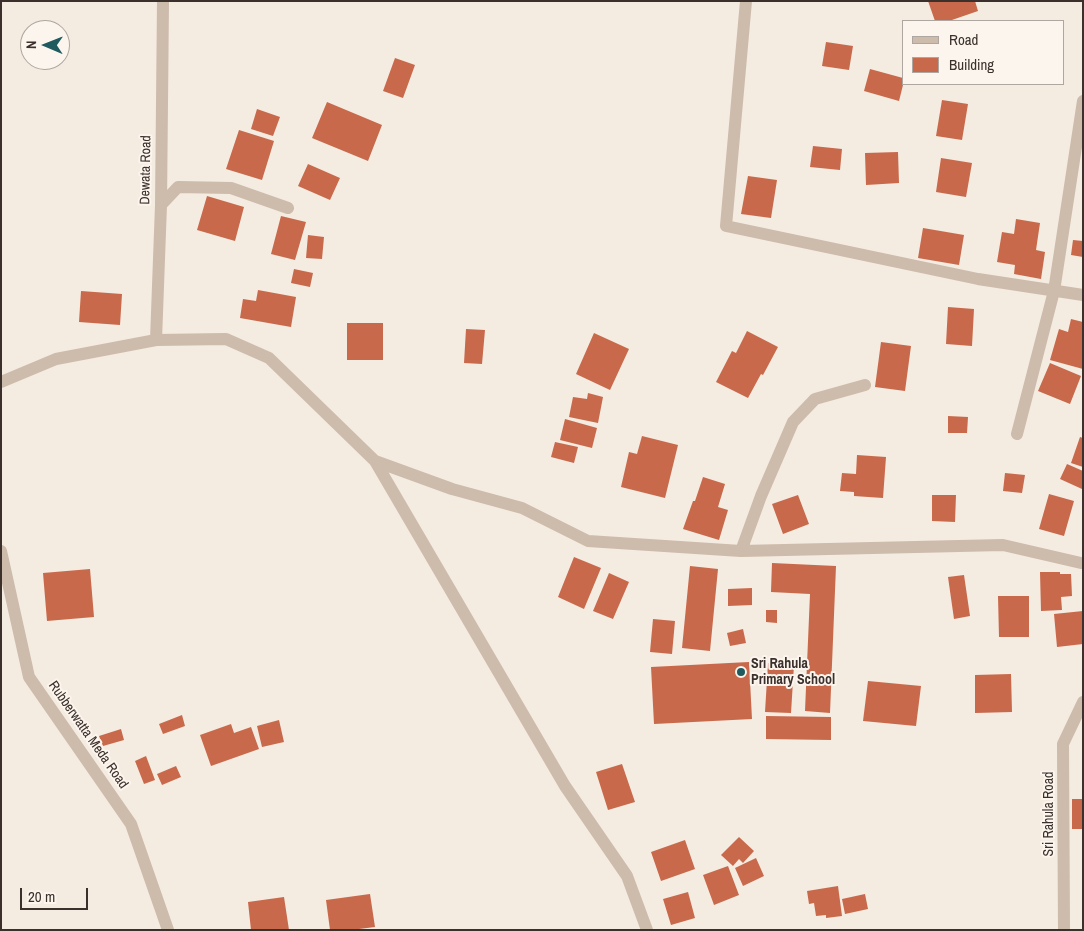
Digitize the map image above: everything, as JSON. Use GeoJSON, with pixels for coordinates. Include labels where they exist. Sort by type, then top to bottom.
{"type":"FeatureCollection","features":[{"type":"Feature","properties":{"kind":"street","name":"Dewata Road"},"geometry":{"type":"LineString","coordinates":[[156,340],[161,205],[163,1]]}},
{"type":"Feature","properties":{"kind":"street"},"geometry":{"type":"LineString","coordinates":[[746,1],[726,226],[978,279],[1083,295]]}},
{"type":"Feature","properties":{"kind":"street"},"geometry":{"type":"LineString","coordinates":[[1017,434],[1054,291],[1083,101]]}},
{"type":"Feature","properties":{"kind":"street"},"geometry":{"type":"LineString","coordinates":[[161,205],[178,188],[231,188],[288,208]]}},
{"type":"Feature","properties":{"kind":"street"},"geometry":{"type":"LineString","coordinates":[[1,382],[56,359],[156,340],[226,339],[269,358],[375,461],[565,786],[626,876],[648,930]]}},
{"type":"Feature","properties":{"kind":"street"},"geometry":{"type":"LineString","coordinates":[[741,551],[760,496],[793,422],[815,398],[865,385]]}},
{"type":"Feature","properties":{"kind":"street"},"geometry":{"type":"LineString","coordinates":[[375,461],[452,489],[522,508],[588,541],[741,551],[1002,545],[1082,562]]}},
{"type":"Feature","properties":{"kind":"street","name":"Rubberwatta Meda Road"},"geometry":{"type":"LineString","coordinates":[[1,551],[29,677],[131,824],[168,930]]}},
{"type":"Feature","properties":{"kind":"street","name":"Sri Rahula Road"},"geometry":{"type":"LineString","coordinates":[[1064,930],[1063,744],[1083,702]]}},
{"type":"Feature","properties":{"kind":"building"},"geometry":{"type":"Polygon","coordinates":[[[928,1],[975,1],[978,11],[952,20],[935,20],[928,1]]]}},
{"type":"Feature","properties":{"kind":"building"},"geometry":{"type":"Polygon","coordinates":[[[826,42],[853,46],[849,70],[822,66],[826,42]]]}},
{"type":"Feature","properties":{"kind":"building"},"geometry":{"type":"Polygon","coordinates":[[[395,58],[415,65],[403,98],[383,91],[395,58]]]}},
{"type":"Feature","properties":{"kind":"building"},"geometry":{"type":"Polygon","coordinates":[[[870,69],[902,78],[903,85],[899,101],[864,91],[870,69]]]}},
{"type":"Feature","properties":{"kind":"building"},"geometry":{"type":"Polygon","coordinates":[[[942,100],[968,104],[962,140],[936,136],[942,100]]]}},
{"type":"Feature","properties":{"kind":"building"},"geometry":{"type":"Polygon","coordinates":[[[327,102],[382,125],[368,161],[312,138],[327,102]]]}},
{"type":"Feature","properties":{"kind":"building"},"geometry":{"type":"Polygon","coordinates":[[[257,109],[280,117],[273,136],[251,129],[257,109]]]}},
{"type":"Feature","properties":{"kind":"building"},"geometry":{"type":"Polygon","coordinates":[[[239,130],[274,141],[262,180],[226,169],[239,130]]]}},
{"type":"Feature","properties":{"kind":"building"},"geometry":{"type":"Polygon","coordinates":[[[813,146],[842,149],[840,170],[810,167],[813,146]]]}},
{"type":"Feature","properties":{"kind":"building"},"geometry":{"type":"Polygon","coordinates":[[[898,152],[899,183],[866,185],[865,153],[898,152]]]}},
{"type":"Feature","properties":{"kind":"building"},"geometry":{"type":"Polygon","coordinates":[[[941,158],[972,163],[966,197],[936,192],[941,158]]]}},
{"type":"Feature","properties":{"kind":"building"},"geometry":{"type":"Polygon","coordinates":[[[308,164],[340,178],[330,200],[298,186],[308,164]]]}},
{"type":"Feature","properties":{"kind":"building"},"geometry":{"type":"Polygon","coordinates":[[[748,176],[777,180],[771,218],[741,214],[748,176]]]}},
{"type":"Feature","properties":{"kind":"building"},"geometry":{"type":"Polygon","coordinates":[[[207,196],[244,207],[235,241],[197,230],[207,196]]]}},
{"type":"Feature","properties":{"kind":"building"},"geometry":{"type":"Polygon","coordinates":[[[281,216],[306,222],[295,260],[271,254],[281,216]]]}},
{"type":"Feature","properties":{"kind":"building"},"geometry":{"type":"Polygon","coordinates":[[[1016,219],[1040,223],[1036,250],[1045,252],[1041,279],[1014,274],[1015,265],[997,262],[1002,232],[1014,234],[1016,219]]]}},
{"type":"Feature","properties":{"kind":"building"},"geometry":{"type":"Polygon","coordinates":[[[923,228],[964,235],[959,265],[918,258],[923,228]]]}},
{"type":"Feature","properties":{"kind":"building"},"geometry":{"type":"Polygon","coordinates":[[[308,235],[324,237],[322,259],[306,258],[308,235]]]}},
{"type":"Feature","properties":{"kind":"building"},"geometry":{"type":"Polygon","coordinates":[[[1073,240],[1083,241],[1083,257],[1071,255],[1073,240]]]}},
{"type":"Feature","properties":{"kind":"building"},"geometry":{"type":"Polygon","coordinates":[[[294,269],[313,273],[310,287],[291,283],[294,269]]]}},
{"type":"Feature","properties":{"kind":"building"},"geometry":{"type":"Polygon","coordinates":[[[258,290],[296,297],[291,327],[240,318],[243,299],[256,301],[258,290]]]}},
{"type":"Feature","properties":{"kind":"building"},"geometry":{"type":"Polygon","coordinates":[[[81,291],[122,294],[120,325],[79,322],[81,291]]]}},
{"type":"Feature","properties":{"kind":"building"},"geometry":{"type":"Polygon","coordinates":[[[948,307],[974,309],[972,346],[946,344],[948,307]]]}},
{"type":"Feature","properties":{"kind":"building"},"geometry":{"type":"Polygon","coordinates":[[[1071,319],[1083,322],[1083,369],[1050,360],[1059,329],[1068,332],[1071,319]]]}},
{"type":"Feature","properties":{"kind":"building"},"geometry":{"type":"Polygon","coordinates":[[[347,323],[383,323],[383,360],[347,360],[347,323]]]}},
{"type":"Feature","properties":{"kind":"building"},"geometry":{"type":"Polygon","coordinates":[[[466,329],[485,330],[482,364],[464,363],[466,329]]]}},
{"type":"Feature","properties":{"kind":"building"},"geometry":{"type":"Polygon","coordinates":[[[747,331],[778,347],[748,398],[716,382],[732,351],[736,353],[747,331]]]}},
{"type":"Feature","properties":{"kind":"building"},"geometry":{"type":"Polygon","coordinates":[[[594,333],[629,349],[610,390],[576,374],[594,333]]]}},
{"type":"Feature","properties":{"kind":"building"},"geometry":{"type":"Polygon","coordinates":[[[881,342],[911,346],[905,391],[875,387],[881,342]]]}},
{"type":"Feature","properties":{"kind":"building"},"geometry":{"type":"Polygon","coordinates":[[[1050,363],[1081,376],[1070,404],[1038,391],[1050,363]]]}},
{"type":"Feature","properties":{"kind":"building"},"geometry":{"type":"Polygon","coordinates":[[[588,393],[603,397],[598,423],[569,417],[573,397],[587,399],[588,393]]]}},
{"type":"Feature","properties":{"kind":"building"},"geometry":{"type":"Polygon","coordinates":[[[948,416],[968,417],[967,433],[948,433],[948,416]]]}},
{"type":"Feature","properties":{"kind":"building"},"geometry":{"type":"Polygon","coordinates":[[[565,419],[597,428],[592,448],[560,440],[565,419]]]}},
{"type":"Feature","properties":{"kind":"building"},"geometry":{"type":"Polygon","coordinates":[[[642,436],[678,445],[665,498],[621,487],[629,452],[637,454],[642,436]]]}},
{"type":"Feature","properties":{"kind":"building"},"geometry":{"type":"Polygon","coordinates":[[[1080,437],[1083,438],[1083,467],[1071,463],[1080,437]]]}},
{"type":"Feature","properties":{"kind":"building"},"geometry":{"type":"Polygon","coordinates":[[[555,442],[578,447],[574,463],[551,457],[555,442]]]}},
{"type":"Feature","properties":{"kind":"building"},"geometry":{"type":"Polygon","coordinates":[[[857,455],[886,457],[883,498],[854,496],[854,492],[840,491],[842,473],[856,474],[857,455]]]}},
{"type":"Feature","properties":{"kind":"building"},"geometry":{"type":"Polygon","coordinates":[[[1067,464],[1083,471],[1082,489],[1060,479],[1067,464]]]}},
{"type":"Feature","properties":{"kind":"building"},"geometry":{"type":"Polygon","coordinates":[[[1005,473],[1025,475],[1022,493],[1003,491],[1005,473]]]}},
{"type":"Feature","properties":{"kind":"building"},"geometry":{"type":"Polygon","coordinates":[[[703,477],[725,484],[718,507],[728,510],[719,540],[683,529],[703,477]]]}},
{"type":"Feature","properties":{"kind":"building"},"geometry":{"type":"Polygon","coordinates":[[[1049,494],[1074,501],[1064,536],[1039,529],[1049,494]]]}},
{"type":"Feature","properties":{"kind":"building"},"geometry":{"type":"Polygon","coordinates":[[[798,495],[809,524],[783,534],[772,504],[798,495]]]}},
{"type":"Feature","properties":{"kind":"building"},"geometry":{"type":"Polygon","coordinates":[[[932,495],[956,495],[955,522],[932,521],[932,495]]]}},
{"type":"Feature","properties":{"kind":"building"},"geometry":{"type":"Polygon","coordinates":[[[574,557],[601,568],[584,609],[558,597],[574,557]]]}},
{"type":"Feature","properties":{"kind":"building"},"geometry":{"type":"Polygon","coordinates":[[[772,563],[836,566],[830,713],[805,711],[810,594],[771,592],[772,563]]]}},
{"type":"Feature","properties":{"kind":"building"},"geometry":{"type":"Polygon","coordinates":[[[690,566],[718,569],[710,651],[682,648],[690,566]]]}},
{"type":"Feature","properties":{"kind":"building"},"geometry":{"type":"Polygon","coordinates":[[[90,569],[94,617],[47,621],[43,573],[90,569]]]}},
{"type":"Feature","properties":{"kind":"building"},"geometry":{"type":"Polygon","coordinates":[[[1040,572],[1071,574],[1072,596],[1061,597],[1062,610],[1041,611],[1040,572]]]}},
{"type":"Feature","properties":{"kind":"building"},"geometry":{"type":"Polygon","coordinates":[[[609,573],[629,582],[613,619],[593,611],[609,573]]]}},
{"type":"Feature","properties":{"kind":"building"},"geometry":{"type":"Polygon","coordinates":[[[964,575],[970,616],[954,619],[948,577],[964,575]]]}},
{"type":"Feature","properties":{"kind":"building"},"geometry":{"type":"Polygon","coordinates":[[[752,588],[752,605],[728,606],[728,589],[752,588]]]}},
{"type":"Feature","properties":{"kind":"building"},"geometry":{"type":"Polygon","coordinates":[[[998,596],[1029,596],[1029,637],[999,637],[998,596]]]}},
{"type":"Feature","properties":{"kind":"building"},"geometry":{"type":"Polygon","coordinates":[[[766,610],[777,610],[777,623],[766,622],[766,610]]]}},
{"type":"Feature","properties":{"kind":"building"},"geometry":{"type":"Polygon","coordinates":[[[1083,611],[1083,644],[1057,647],[1054,614],[1083,611]]]}},
{"type":"Feature","properties":{"kind":"building"},"geometry":{"type":"Polygon","coordinates":[[[653,619],[675,621],[672,654],[650,652],[653,619]]]}},
{"type":"Feature","properties":{"kind":"building"},"geometry":{"type":"Polygon","coordinates":[[[743,629],[746,643],[730,646],[727,633],[743,629]]]}},
{"type":"Feature","properties":{"kind":"building"},"geometry":{"type":"Polygon","coordinates":[[[749,662],[752,719],[654,724],[651,667],[749,662]]]}},
{"type":"Feature","properties":{"kind":"building"},"geometry":{"type":"Polygon","coordinates":[[[768,663],[794,665],[791,713],[765,712],[768,663]]]}},
{"type":"Feature","properties":{"kind":"building"},"geometry":{"type":"Polygon","coordinates":[[[1011,674],[1012,712],[975,713],[975,675],[1011,674]]]}},
{"type":"Feature","properties":{"kind":"building"},"geometry":{"type":"Polygon","coordinates":[[[868,681],[921,686],[916,726],[863,721],[868,681]]]}},
{"type":"Feature","properties":{"kind":"building"},"geometry":{"type":"Polygon","coordinates":[[[182,715],[185,726],[163,734],[159,724],[182,715]]]}},
{"type":"Feature","properties":{"kind":"building"},"geometry":{"type":"Polygon","coordinates":[[[766,716],[831,717],[831,740],[766,739],[766,716]]]}},
{"type":"Feature","properties":{"kind":"building"},"geometry":{"type":"Polygon","coordinates":[[[279,720],[284,742],[262,747],[257,726],[279,720]]]}},
{"type":"Feature","properties":{"kind":"building"},"geometry":{"type":"Polygon","coordinates":[[[231,724],[234,733],[251,727],[259,749],[211,766],[200,735],[231,724]]]}},
{"type":"Feature","properties":{"kind":"building"},"geometry":{"type":"Polygon","coordinates":[[[121,729],[124,740],[103,746],[99,736],[121,729]]]}},
{"type":"Feature","properties":{"kind":"building"},"geometry":{"type":"Polygon","coordinates":[[[146,756],[155,780],[144,784],[135,761],[146,756]]]}},
{"type":"Feature","properties":{"kind":"building"},"geometry":{"type":"Polygon","coordinates":[[[622,764],[635,802],[608,810],[596,772],[622,764]]]}},
{"type":"Feature","properties":{"kind":"building"},"geometry":{"type":"Polygon","coordinates":[[[176,766],[181,777],[162,785],[157,774],[176,766]]]}},
{"type":"Feature","properties":{"kind":"building"},"geometry":{"type":"Polygon","coordinates":[[[1072,799],[1083,799],[1083,829],[1072,829],[1072,799]]]}},
{"type":"Feature","properties":{"kind":"building"},"geometry":{"type":"Polygon","coordinates":[[[739,837],[754,851],[743,863],[739,859],[733,866],[721,855],[739,837]]]}},
{"type":"Feature","properties":{"kind":"building"},"geometry":{"type":"Polygon","coordinates":[[[685,840],[695,869],[661,881],[651,852],[685,840]]]}},
{"type":"Feature","properties":{"kind":"building"},"geometry":{"type":"Polygon","coordinates":[[[756,858],[764,876],[743,886],[735,868],[756,858]]]}},
{"type":"Feature","properties":{"kind":"building"},"geometry":{"type":"Polygon","coordinates":[[[728,866],[739,895],[714,905],[703,875],[728,866]]]}},
{"type":"Feature","properties":{"kind":"building"},"geometry":{"type":"Polygon","coordinates":[[[838,886],[842,916],[826,918],[826,915],[816,916],[814,903],[809,904],[807,891],[838,886]]]}},
{"type":"Feature","properties":{"kind":"building"},"geometry":{"type":"Polygon","coordinates":[[[688,892],[695,918],[671,925],[663,899],[688,892]]]}},
{"type":"Feature","properties":{"kind":"building"},"geometry":{"type":"Polygon","coordinates":[[[370,894],[375,927],[330,930],[326,900],[370,894]]]}},
{"type":"Feature","properties":{"kind":"building"},"geometry":{"type":"Polygon","coordinates":[[[865,894],[868,909],[845,914],[842,899],[865,894]]]}},
{"type":"Feature","properties":{"kind":"building"},"geometry":{"type":"Polygon","coordinates":[[[284,897],[289,930],[251,930],[248,902],[284,897]]]}},
{"type":"Feature","properties":{"kind":"place","name":"Sri Rahula Primary School"},"geometry":{"type":"Point","coordinates":[741,672]}}]}
